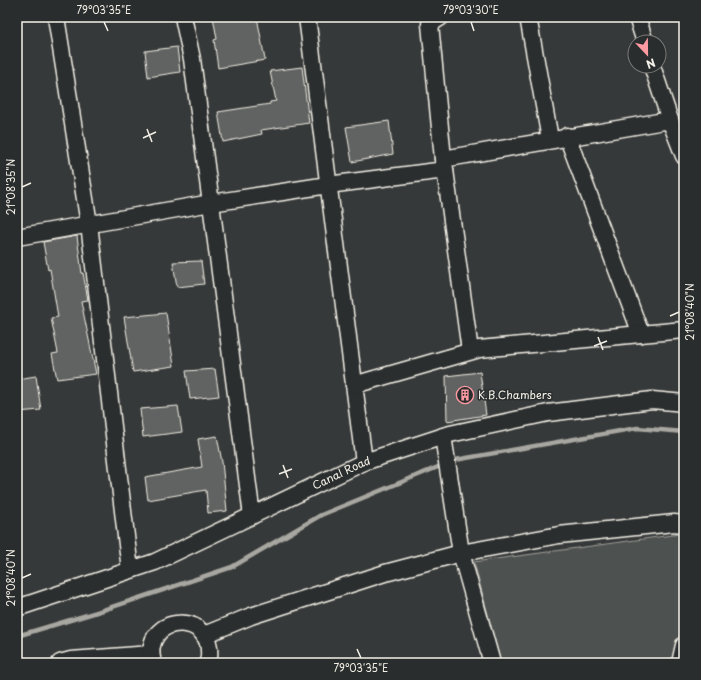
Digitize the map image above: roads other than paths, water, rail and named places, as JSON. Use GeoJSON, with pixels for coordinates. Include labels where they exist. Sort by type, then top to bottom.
{"type":"FeatureCollection","features":[{"type":"Feature","properties":{"kind":"street"},"geometry":{"type":"LineString","coordinates":[[56,17],[89,224],[130,570]]}},
{"type":"Feature","properties":{"kind":"street"},"geometry":{"type":"LineString","coordinates":[[183,17],[192,59],[252,516]]}},
{"type":"Feature","properties":{"kind":"street"},"geometry":{"type":"LineString","coordinates":[[307,17],[364,462]]}},
{"type":"Feature","properties":{"kind":"street"},"geometry":{"type":"LineString","coordinates":[[441,17],[430,24],[444,164],[470,351]]}},
{"type":"Feature","properties":{"kind":"street"},"geometry":{"type":"LineString","coordinates":[[528,17],[550,140]]}},
{"type":"Feature","properties":{"kind":"street"},"geometry":{"type":"LineString","coordinates":[[637,17],[642,34]]}},
{"type":"Feature","properties":{"kind":"street"},"geometry":{"type":"LineString","coordinates":[[655,74],[684,156]]}},
{"type":"Feature","properties":{"kind":"street"},"geometry":{"type":"LineString","coordinates":[[17,237],[211,203],[328,185],[444,164],[568,136],[670,120]]}},
{"type":"Feature","properties":{"kind":"street"},"geometry":{"type":"LineString","coordinates":[[568,136],[641,334]]}},
{"type":"Feature","properties":{"kind":"street"},"geometry":{"type":"LineString","coordinates":[[354,385],[479,349],[684,330]]}},
{"type":"Feature","properties":{"kind":"street","name":"Canal Road"},"geometry":{"type":"LineString","coordinates":[[17,608],[155,562],[364,462],[443,436],[548,413],[652,400],[684,403]]}},
{"type":"Feature","properties":{"kind":"street"},"geometry":{"type":"LineString","coordinates":[[443,436],[461,553],[492,663]]}},
{"type":"Feature","properties":{"kind":"street"},"geometry":{"type":"LineString","coordinates":[[204,635],[251,616],[385,573],[461,553],[559,536],[674,523],[684,524]]}},
{"type":"Feature","properties":{"kind":"street"},"geometry":{"type":"LineString","coordinates":[[60,663],[71,660],[85,661],[152,658],[152,645],[156,636],[162,629],[170,624],[180,623],[189,624],[198,628],[204,635],[209,644],[210,654],[208,663]]}},
{"type":"Feature","properties":{"kind":"street"},"geometry":{"type":"LineString","coordinates":[[680,663],[684,646]]}},
{"type":"Feature","properties":{"kind":"waterway"},"geometry":{"type":"LineString","coordinates":[[17,636],[97,612],[232,567],[321,515],[455,460],[637,428],[684,432]]}},
{"type":"Feature","properties":{"kind":"place","name":"K.B.Chambers"},"geometry":{"type":"Point","coordinates":[465,395]}}]}
